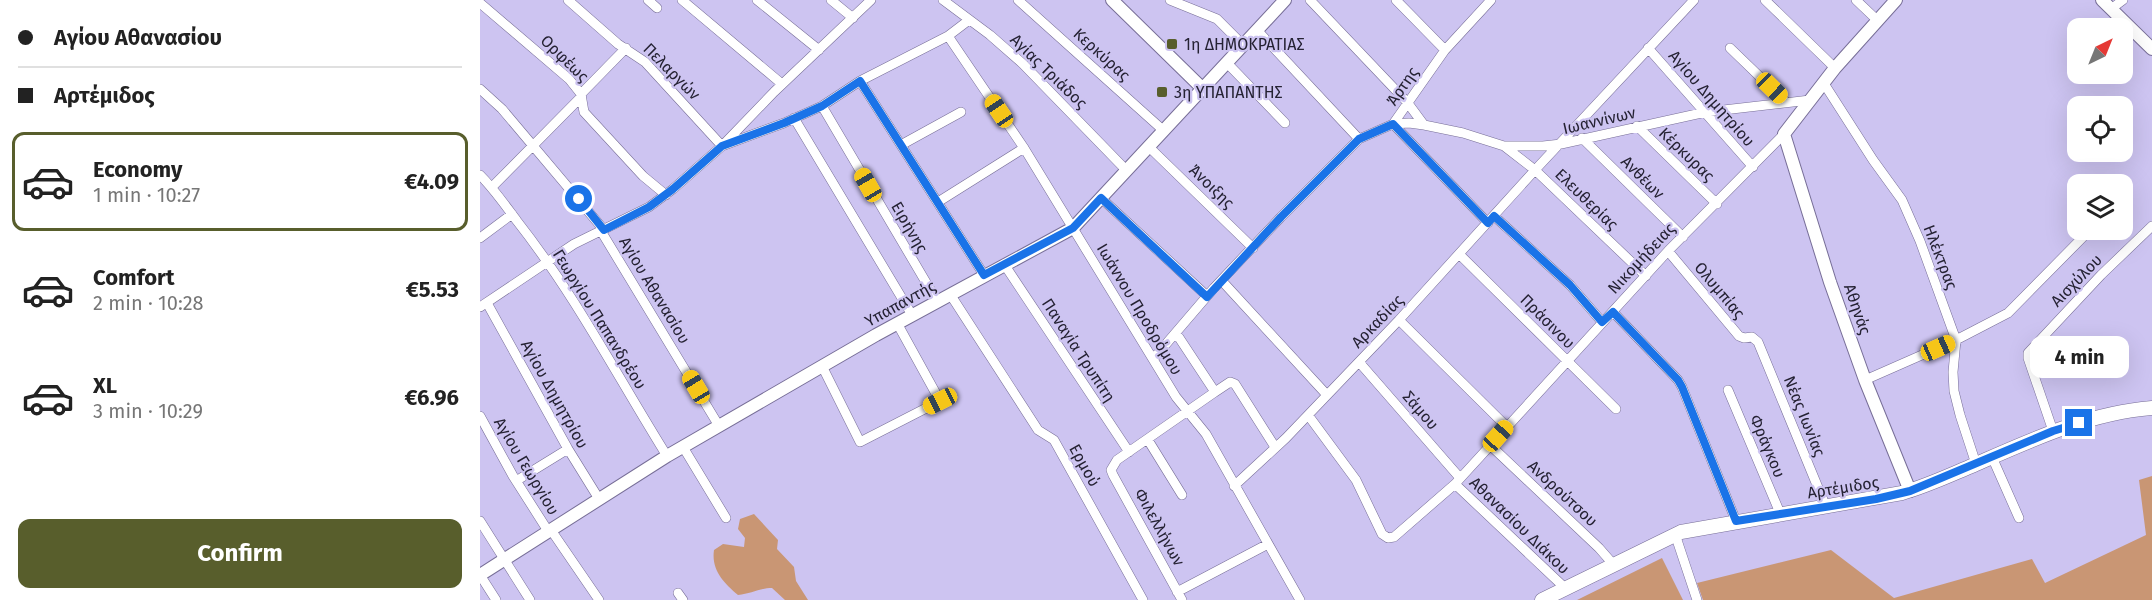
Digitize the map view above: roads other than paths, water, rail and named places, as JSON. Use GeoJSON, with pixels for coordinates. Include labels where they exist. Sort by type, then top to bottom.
{"type":"FeatureCollection","features":[{"type":"Feature","properties":{"kind":"main road","name":"Αρτέμιδος"},"geometry":{"type":"LineString","coordinates":[[1542,600],[1675,534],[1736,521],[1910,491],[2053,431],[2107,415],[2152,408]]}},
{"type":"Feature","properties":{"kind":"street","name":"Πελαργών"},"geometry":{"type":"LineString","coordinates":[[568,0],[618,44],[645,62],[722,146]]}},
{"type":"Feature","properties":{"kind":"street"},"geometry":{"type":"LineString","coordinates":[[648,0],[657,8]]}},
{"type":"Feature","properties":{"kind":"street"},"geometry":{"type":"LineString","coordinates":[[682,0],[782,84]]}},
{"type":"Feature","properties":{"kind":"street"},"geometry":{"type":"LineString","coordinates":[[757,0],[819,50]]}},
{"type":"Feature","properties":{"kind":"street"},"geometry":{"type":"LineString","coordinates":[[831,0],[853,18]]}},
{"type":"Feature","properties":{"kind":"street"},"geometry":{"type":"LineString","coordinates":[[484,305],[574,244],[649,207],[666,195],[722,146],[782,84],[871,0]]}},
{"type":"Feature","properties":{"kind":"street","name":"Αγίας Τριάδος"},"geometry":{"type":"LineString","coordinates":[[943,0],[990,35],[1023,64],[1127,171]]}},
{"type":"Feature","properties":{"kind":"street","name":"Κερκύρας"},"geometry":{"type":"LineString","coordinates":[[1018,0],[1164,131]]}},
{"type":"Feature","properties":{"kind":"street"},"geometry":{"type":"LineString","coordinates":[[1113,0],[1202,88]]}},
{"type":"Feature","properties":{"kind":"street"},"geometry":{"type":"LineString","coordinates":[[1170,0],[1217,19],[1243,45]]}},
{"type":"Feature","properties":{"kind":"street","name":"Υπαπαντής"},"geometry":{"type":"LineString","coordinates":[[480,575],[667,456],[897,323],[1073,228],[1285,0]]}},
{"type":"Feature","properties":{"kind":"street"},"geometry":{"type":"LineString","coordinates":[[1310,0],[1407,102],[1424,125]]}},
{"type":"Feature","properties":{"kind":"street"},"geometry":{"type":"LineString","coordinates":[[1396,0],[1445,50]]}},
{"type":"Feature","properties":{"kind":"street","name":"Άρτης"},"geometry":{"type":"LineString","coordinates":[[1154,358],[1222,280],[1359,139],[1393,124],[1445,50],[1491,0]]}},
{"type":"Feature","properties":{"kind":"street"},"geometry":{"type":"LineString","coordinates":[[1561,144],[1694,0]]}},
{"type":"Feature","properties":{"kind":"street"},"geometry":{"type":"LineString","coordinates":[[1765,0],[1835,68]]}},
{"type":"Feature","properties":{"kind":"street"},"geometry":{"type":"LineString","coordinates":[[1856,0],[1877,20]]}},
{"type":"Feature","properties":{"kind":"street","name":"Νικομήδειας"},"geometry":{"type":"LineString","coordinates":[[1308,415],[1356,480],[1385,537],[1394,537],[1458,481],[1668,251],[1784,134],[1823,82],[1896,0]]}},
{"type":"Feature","properties":{"kind":"street"},"geometry":{"type":"LineString","coordinates":[[2123,0],[2106,5],[2152,49]]}},
{"type":"Feature","properties":{"kind":"street","name":"Ορφέως"},"geometry":{"type":"LineString","coordinates":[[480,3],[569,79],[581,95],[584,112],[637,170],[666,195]]}},
{"type":"Feature","properties":{"kind":"street"},"geometry":{"type":"LineString","coordinates":[[722,146],[822,106],[860,81],[948,36],[969,20]]}},
{"type":"Feature","properties":{"kind":"street"},"geometry":{"type":"LineString","coordinates":[[1257,30],[1359,139]]}},
{"type":"Feature","properties":{"kind":"street","name":"Ιωάννου Προδρόμου"},"geometry":{"type":"LineString","coordinates":[[948,36],[1024,148],[1176,397],[1206,434],[1300,600]]}},
{"type":"Feature","properties":{"kind":"street"},"geometry":{"type":"LineString","coordinates":[[492,187],[626,48]]}},
{"type":"Feature","properties":{"kind":"street","name":"Αγίου Δημητρίου"},"geometry":{"type":"LineString","coordinates":[[1648,48],[1753,167]]}},
{"type":"Feature","properties":{"kind":"street"},"geometry":{"type":"LineString","coordinates":[[1730,48],[1786,102]]}},
{"type":"Feature","properties":{"kind":"street"},"geometry":{"type":"LineString","coordinates":[[1227,63],[1285,123]]}},
{"type":"Feature","properties":{"kind":"street"},"geometry":{"type":"LineString","coordinates":[[860,81],[984,275]]}},
{"type":"Feature","properties":{"kind":"street","name":"Ηλέκτρας"},"geometry":{"type":"LineString","coordinates":[[1823,82],[1902,200],[1920,241],[1956,340],[1954,390],[1976,464]]}},
{"type":"Feature","properties":{"kind":"street","name":"Αγίου Αθανασίου"},"geometry":{"type":"LineString","coordinates":[[480,89],[533,145],[603,230],[719,426]]}},
{"type":"Feature","properties":{"kind":"street","name":"Ιωαννίνων"},"geometry":{"type":"LineString","coordinates":[[1393,124],[1424,125],[1463,133],[1504,146],[1543,146],[1706,112],[1810,100]]}},
{"type":"Feature","properties":{"kind":"street","name":"Ειρήνης"},"geometry":{"type":"LineString","coordinates":[[822,106],[937,301]]}},
{"type":"Feature","properties":{"kind":"street"},"geometry":{"type":"LineString","coordinates":[[901,145],[961,112]]}},
{"type":"Feature","properties":{"kind":"street"},"geometry":{"type":"LineString","coordinates":[[794,118],[912,315]]}},
{"type":"Feature","properties":{"kind":"street"},"geometry":{"type":"LineString","coordinates":[[1393,124],[1491,219],[1570,285],[1602,322]]}},
{"type":"Feature","properties":{"kind":"street","name":"Κέρκυρας"},"geometry":{"type":"LineString","coordinates":[[1637,126],[1717,204]]}},
{"type":"Feature","properties":{"kind":"street","name":"Αθηνάς"},"geometry":{"type":"LineString","coordinates":[[1784,134],[1830,282],[1865,380],[1910,491]]}},
{"type":"Feature","properties":{"kind":"street","name":"Ανθέων"},"geometry":{"type":"LineString","coordinates":[[1582,138],[1683,237]]}},
{"type":"Feature","properties":{"kind":"street","name":"Αρκαδίας"},"geometry":{"type":"LineString","coordinates":[[1234,486],[1359,362],[1561,144]]}},
{"type":"Feature","properties":{"kind":"street","name":"Ελευθερίας"},"geometry":{"type":"LineString","coordinates":[[1504,146],[1535,170],[1646,276]]}},
{"type":"Feature","properties":{"kind":"street","name":"Άνοιξης"},"geometry":{"type":"LineString","coordinates":[[1149,147],[1253,248]]}},
{"type":"Feature","properties":{"kind":"street"},"geometry":{"type":"LineString","coordinates":[[938,202],[1024,148]]}},
{"type":"Feature","properties":{"kind":"street","name":"Γεωργίου Παπανδρέου"},"geometry":{"type":"LineString","coordinates":[[480,175],[492,187],[549,261],[593,329],[667,456]]}},
{"type":"Feature","properties":{"kind":"street"},"geometry":{"type":"LineString","coordinates":[[1101,198],[1207,297]]}},
{"type":"Feature","properties":{"kind":"street"},"geometry":{"type":"LineString","coordinates":[[480,238],[512,214]]}},
{"type":"Feature","properties":{"kind":"street","name":"Αισχύλου"},"geometry":{"type":"LineString","coordinates":[[2053,431],[2028,358],[2030,351],[2151,231]]}},
{"type":"Feature","properties":{"kind":"street"},"geometry":{"type":"LineString","coordinates":[[1865,380],[1956,340],[2008,314],[2080,240]]}},
{"type":"Feature","properties":{"kind":"street","name":"Ολυμπίας"},"geometry":{"type":"LineString","coordinates":[[1668,251],[1740,337],[1755,338]]}},
{"type":"Feature","properties":{"kind":"street","name":"Πράσινου"},"geometry":{"type":"LineString","coordinates":[[1460,255],[1616,409]]}},
{"type":"Feature","properties":{"kind":"street","name":"Παναγία Τρυπίτη"},"geometry":{"type":"LineString","coordinates":[[1004,264],[1129,452]]}},
{"type":"Feature","properties":{"kind":"street"},"geometry":{"type":"LineString","coordinates":[[1222,280],[1327,395]]}},
{"type":"Feature","properties":{"kind":"street","name":"Ερμού"},"geometry":{"type":"LineString","coordinates":[[950,294],[1039,432],[1054,440],[1143,600]]}},
{"type":"Feature","properties":{"kind":"street","name":"Αγίου Δημητρίου"},"geometry":{"type":"LineString","coordinates":[[484,305],[598,499]]}},
{"type":"Feature","properties":{"kind":"street"},"geometry":{"type":"LineString","coordinates":[[1613,312],[1678,380],[1736,521]]}},
{"type":"Feature","properties":{"kind":"street"},"geometry":{"type":"LineString","coordinates":[[1399,320],[1507,427]]}},
{"type":"Feature","properties":{"kind":"street"},"geometry":{"type":"LineString","coordinates":[[822,366],[860,442],[940,401],[897,323]]}},
{"type":"Feature","properties":{"kind":"street"},"geometry":{"type":"LineString","coordinates":[[1176,333],[1215,392]]}},
{"type":"Feature","properties":{"kind":"street","name":"Νέας Ιωνίας"},"geometry":{"type":"LineString","coordinates":[[1755,338],[1826,507]]}},
{"type":"Feature","properties":{"kind":"street","name":"Σάμου"},"geometry":{"type":"LineString","coordinates":[[1359,362],[1458,481]]}},
{"type":"Feature","properties":{"kind":"street"},"geometry":{"type":"LineString","coordinates":[[1129,452],[1230,382],[1235,384],[1275,447]]}},
{"type":"Feature","properties":{"kind":"street","name":"Φράγκου"},"geometry":{"type":"LineString","coordinates":[[1728,390],[1780,513]]}},
{"type":"Feature","properties":{"kind":"street","name":"Αγίου Γεωργίου"},"geometry":{"type":"LineString","coordinates":[[480,416],[516,480],[599,600]]}},
{"type":"Feature","properties":{"kind":"street"},"geometry":{"type":"LineString","coordinates":[[1148,440],[1182,495]]}},
{"type":"Feature","properties":{"kind":"street","name":"Ανδρούτσου"},"geometry":{"type":"LineString","coordinates":[[1490,445],[1613,564]]}},
{"type":"Feature","properties":{"kind":"street"},"geometry":{"type":"LineString","coordinates":[[683,447],[726,518]]}},
{"type":"Feature","properties":{"kind":"street"},"geometry":{"type":"LineString","coordinates":[[516,480],[568,449]]}},
{"type":"Feature","properties":{"kind":"street","name":"Φιλελλήνων"},"geometry":{"type":"LineString","coordinates":[[1129,452],[1113,464],[1113,475],[1180,596],[1268,544]]}},
{"type":"Feature","properties":{"kind":"street"},"geometry":{"type":"LineString","coordinates":[[1992,457],[2019,518]]}},
{"type":"Feature","properties":{"kind":"street","name":"Αθανασίου Διάκου"},"geometry":{"type":"LineString","coordinates":[[1458,481],[1565,588]]}},
{"type":"Feature","properties":{"kind":"street"},"geometry":{"type":"LineString","coordinates":[[480,521],[530,600]]}},
{"type":"Feature","properties":{"kind":"street"},"geometry":{"type":"LineString","coordinates":[[1675,534],[1697,600]]}},
{"type":"Feature","properties":{"kind":"street"},"geometry":{"type":"LineString","coordinates":[[480,575],[496,600]]}},
{"type":"Feature","properties":{"kind":"place","name":"1η ΔΗΜΟΚΡΑΤΙΑΣ"},"geometry":{"type":"Point","coordinates":[1172,44]}},
{"type":"Feature","properties":{"kind":"place","name":"3η ΥΠΑΠΑΝΤΗΣ"},"geometry":{"type":"Point","coordinates":[1162,92]}}]}
